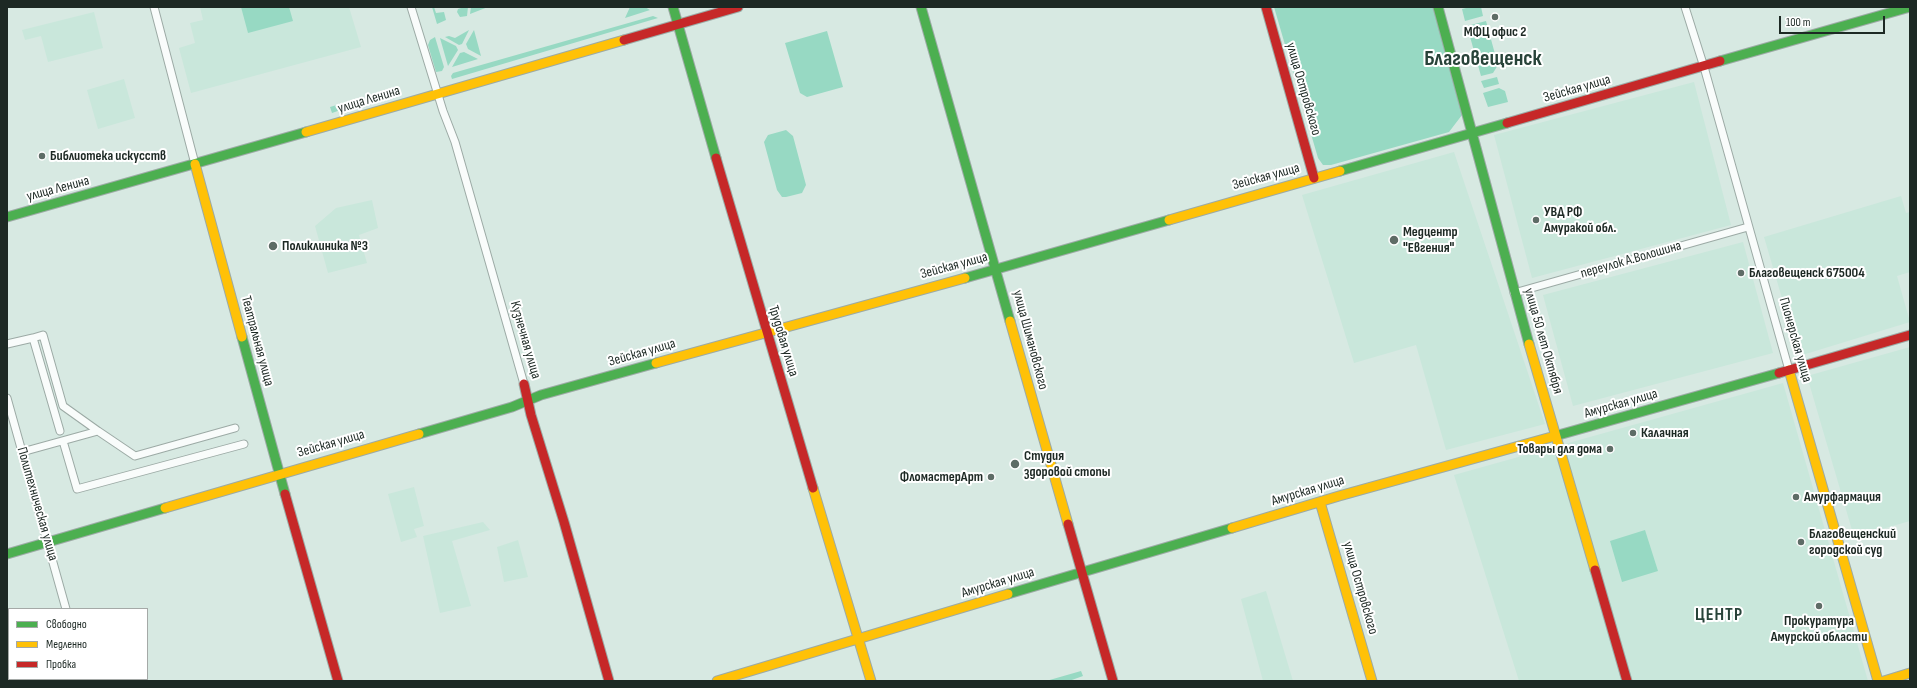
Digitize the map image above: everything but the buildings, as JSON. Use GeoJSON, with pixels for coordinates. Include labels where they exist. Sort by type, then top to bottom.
{"type":"FeatureCollection","features":[{"type":"Feature","properties":{"kind":"street","name":"Театральная улица"},"geometry":{"type":"LineString","coordinates":[[154,7],[279,474],[338,681]]}},
{"type":"Feature","properties":{"kind":"street","name":"Кузнечная улица"},"geometry":{"type":"LineString","coordinates":[[411,7],[455,142],[524,384],[530,415],[564,522],[609,681]]}},
{"type":"Feature","properties":{"kind":"street","name":"Трудовая улица"},"geometry":{"type":"LineString","coordinates":[[673,7],[766,332],[871,681]]}},
{"type":"Feature","properties":{"kind":"street","name":"улица Ленина"},"geometry":{"type":"LineString","coordinates":[[7,217],[266,145],[438,93],[738,7]]}},
{"type":"Feature","properties":{"kind":"street","name":"улица Шимановского"},"geometry":{"type":"LineString","coordinates":[[921,7],[997,269],[1049,464],[1113,681]]}},
{"type":"Feature","properties":{"kind":"street","name":"улица Островского"},"geometry":{"type":"LineString","coordinates":[[1266,7],[1314,178]]}},
{"type":"Feature","properties":{"kind":"street","name":"улица 50 лет Октября"},"geometry":{"type":"LineString","coordinates":[[1438,7],[1514,292],[1627,681]]}},
{"type":"Feature","properties":{"kind":"street","name":"Пионерская улица"},"geometry":{"type":"LineString","coordinates":[[1685,7],[1704,67],[1748,228],[1878,681]]}},
{"type":"Feature","properties":{"kind":"street","name":"Зейская улица"},"geometry":{"type":"LineString","coordinates":[[7,554],[512,407],[528,400],[1472,134],[1910,7]]}},
{"type":"Feature","properties":{"kind":"street","name":"переулок А.Волошина"},"geometry":{"type":"LineString","coordinates":[[1514,292],[1748,228]]}},
{"type":"Feature","properties":{"kind":"street"},"geometry":{"type":"LineString","coordinates":[[7,344],[43,335],[63,406],[135,456],[235,428]]}},
{"type":"Feature","properties":{"kind":"street","name":"Амурская улица"},"geometry":{"type":"LineString","coordinates":[[717,681],[1320,502],[1555,437],[1910,335]]}},
{"type":"Feature","properties":{"kind":"street"},"geometry":{"type":"LineString","coordinates":[[33,338],[60,431]]}},
{"type":"Feature","properties":{"kind":"street","name":"Политехническая улица"},"geometry":{"type":"LineString","coordinates":[[7,398],[66,608]]}},
{"type":"Feature","properties":{"kind":"street"},"geometry":{"type":"LineString","coordinates":[[22,452],[98,431]]}},
{"type":"Feature","properties":{"kind":"street"},"geometry":{"type":"LineString","coordinates":[[63,441],[77,489],[244,444]]}},
{"type":"Feature","properties":{"kind":"street","name":"улица Островского"},"geometry":{"type":"LineString","coordinates":[[1320,502],[1372,681]]}},
{"type":"Feature","properties":{"kind":"street"},"geometry":{"type":"LineString","coordinates":[[1884,681],[1910,673]]}},
{"type":"Feature","properties":{"kind":"shaded area"},"geometry":{"type":"Polygon","coordinates":[[[200,7],[349,7],[361,47],[191,93],[179,48],[195,43],[190,23],[203,20],[200,7]]]}},
{"type":"Feature","properties":{"kind":"shaded area"},"geometry":{"type":"Polygon","coordinates":[[[94,12],[103,48],[48,62],[41,36],[25,40],[22,30],[94,12]]]}},
{"type":"Feature","properties":{"kind":"shaded area"},"geometry":{"type":"Polygon","coordinates":[[[124,79],[135,118],[98,129],[87,90],[124,79]]]}},
{"type":"Feature","properties":{"kind":"shaded area"},"geometry":{"type":"Polygon","coordinates":[[[1694,82],[1731,225],[1532,278],[1494,135],[1694,82]]]}},
{"type":"Feature","properties":{"kind":"shaded area"},"geometry":{"type":"Polygon","coordinates":[[[1454,152],[1545,424],[1446,450],[1416,345],[1354,363],[1302,195],[1454,152]]]}},
{"type":"Feature","properties":{"kind":"shaded area"},"geometry":{"type":"Polygon","coordinates":[[[1901,196],[1906,213],[1910,212],[1910,272],[1897,276],[1910,322],[1799,356],[1764,237],[1901,196]]]}},
{"type":"Feature","properties":{"kind":"shaded area"},"geometry":{"type":"Polygon","coordinates":[[[372,200],[378,228],[359,235],[367,263],[328,273],[315,226],[336,208],[372,200]]]}},
{"type":"Feature","properties":{"kind":"shaded area"},"geometry":{"type":"Polygon","coordinates":[[[1743,242],[1773,353],[1573,406],[1543,295],[1743,242]]]}},
{"type":"Feature","properties":{"kind":"shaded area"},"geometry":{"type":"Polygon","coordinates":[[[1910,347],[1910,521],[1854,537],[1807,376],[1910,347]]]}},
{"type":"Feature","properties":{"kind":"shaded area"},"geometry":{"type":"Polygon","coordinates":[[[1783,383],[1868,681],[1519,681],[1454,475],[1783,383]]]}},
{"type":"Feature","properties":{"kind":"shaded area"},"geometry":{"type":"Polygon","coordinates":[[[414,487],[424,526],[414,529],[417,537],[401,542],[388,494],[414,487]]]}},
{"type":"Feature","properties":{"kind":"shaded area"},"geometry":{"type":"Polygon","coordinates":[[[483,522],[490,530],[452,541],[471,606],[440,613],[423,536],[483,522]]]}},
{"type":"Feature","properties":{"kind":"shaded area"},"geometry":{"type":"Polygon","coordinates":[[[518,540],[528,577],[504,582],[497,547],[518,540]]]}},
{"type":"Feature","properties":{"kind":"shaded area"},"geometry":{"type":"Polygon","coordinates":[[[1266,591],[1293,681],[1263,681],[1241,599],[1266,591]]]}},
{"type":"Feature","properties":{"kind":"green space"},"geometry":{"type":"Polygon","coordinates":[[[241,7],[289,7],[293,21],[248,33],[241,7]]]}},
{"type":"Feature","properties":{"kind":"green space"},"geometry":{"type":"Polygon","coordinates":[[[432,7],[434,7],[436,13],[444,12],[446,20],[437,24],[432,7]]]}},
{"type":"Feature","properties":{"kind":"green space"},"geometry":{"type":"Polygon","coordinates":[[[468,7],[467,16],[460,17],[457,12],[458,9],[468,7]]]}},
{"type":"Feature","properties":{"kind":"green space"},"geometry":{"type":"Polygon","coordinates":[[[471,7],[488,7],[470,14],[471,7]]]}},
{"type":"Feature","properties":{"kind":"green space"},"geometry":{"type":"Polygon","coordinates":[[[630,7],[645,7],[650,10],[625,18],[630,7]]]}},
{"type":"Feature","properties":{"kind":"green space"},"geometry":{"type":"Polygon","coordinates":[[[1274,7],[1433,7],[1462,115],[1449,132],[1331,165],[1323,165],[1318,158],[1274,7]]]}},
{"type":"Feature","properties":{"kind":"green space"},"geometry":{"type":"Polygon","coordinates":[[[1481,7],[1483,16],[1465,21],[1462,9],[1481,7]]]}},
{"type":"Feature","properties":{"kind":"green space"},"geometry":{"type":"Polygon","coordinates":[[[653,16],[658,18],[452,79],[451,76],[453,73],[653,16]]]}},
{"type":"Feature","properties":{"kind":"green space"},"geometry":{"type":"Polygon","coordinates":[[[1486,21],[1498,65],[1493,73],[1481,76],[1467,26],[1486,21]]]}},
{"type":"Feature","properties":{"kind":"green space"},"geometry":{"type":"Polygon","coordinates":[[[469,30],[462,44],[459,45],[445,37],[449,36],[455,38],[469,30]]]}},
{"type":"Feature","properties":{"kind":"green space"},"geometry":{"type":"Polygon","coordinates":[[[474,30],[481,56],[468,49],[466,44],[474,30]]]}},
{"type":"Feature","properties":{"kind":"green space"},"geometry":{"type":"Polygon","coordinates":[[[827,31],[843,87],[807,97],[800,93],[785,43],[827,31]]]}},
{"type":"Feature","properties":{"kind":"green space"},"geometry":{"type":"Polygon","coordinates":[[[435,37],[444,67],[442,71],[436,72],[428,45],[430,40],[435,37]]]}},
{"type":"Feature","properties":{"kind":"green space"},"geometry":{"type":"Polygon","coordinates":[[[440,38],[456,46],[458,50],[448,66],[440,38]]]}},
{"type":"Feature","properties":{"kind":"green space"},"geometry":{"type":"Polygon","coordinates":[[[464,52],[478,59],[452,67],[460,53],[464,52]]]}},
{"type":"Feature","properties":{"kind":"green space"},"geometry":{"type":"Polygon","coordinates":[[[1497,77],[1499,84],[1484,88],[1481,81],[1497,77]]]}},
{"type":"Feature","properties":{"kind":"green space"},"geometry":{"type":"Polygon","coordinates":[[[1499,88],[1505,91],[1508,102],[1488,107],[1483,93],[1499,88]]]}},
{"type":"Feature","properties":{"kind":"green space"},"geometry":{"type":"Polygon","coordinates":[[[350,101],[352,106],[332,113],[330,107],[350,101]]]}},
{"type":"Feature","properties":{"kind":"green space"},"geometry":{"type":"Polygon","coordinates":[[[786,130],[793,136],[806,185],[802,193],[782,197],[777,190],[764,142],[768,135],[786,130]]]}},
{"type":"Feature","properties":{"kind":"green space"},"geometry":{"type":"Polygon","coordinates":[[[1645,530],[1658,571],[1622,582],[1610,541],[1645,530]]]}},
{"type":"Feature","properties":{"kind":"green space"},"geometry":{"type":"Polygon","coordinates":[[[1081,671],[1083,676],[1069,681],[1046,681],[1081,671]]]}},
{"type":"Feature","properties":{"kind":"traffic: fast"},"geometry":{"type":"LineString","coordinates":[[673,7],[716,158]]}},
{"type":"Feature","properties":{"kind":"traffic: fast"},"geometry":{"type":"LineString","coordinates":[[921,7],[1010,321]]}},
{"type":"Feature","properties":{"kind":"traffic: fast"},"geometry":{"type":"LineString","coordinates":[[1438,7],[1529,344]]}},
{"type":"Feature","properties":{"kind":"traffic: fast"},"geometry":{"type":"LineString","coordinates":[[1720,61],[1910,7]]}},
{"type":"Feature","properties":{"kind":"traffic: fast"},"geometry":{"type":"LineString","coordinates":[[1340,171],[1507,123]]}},
{"type":"Feature","properties":{"kind":"traffic: fast"},"geometry":{"type":"LineString","coordinates":[[7,217],[306,132]]}},
{"type":"Feature","properties":{"kind":"traffic: fast"},"geometry":{"type":"LineString","coordinates":[[965,278],[1169,220]]}},
{"type":"Feature","properties":{"kind":"traffic: fast"},"geometry":{"type":"LineString","coordinates":[[242,337],[285,494]]}},
{"type":"Feature","properties":{"kind":"traffic: fast"},"geometry":{"type":"LineString","coordinates":[[419,434],[512,407],[541,395],[656,363]]}},
{"type":"Feature","properties":{"kind":"traffic: fast"},"geometry":{"type":"LineString","coordinates":[[1555,436],[1779,373]]}},
{"type":"Feature","properties":{"kind":"traffic: fast"},"geometry":{"type":"LineString","coordinates":[[7,554],[165,508]]}},
{"type":"Feature","properties":{"kind":"traffic: fast"},"geometry":{"type":"LineString","coordinates":[[1008,594],[1232,528]]}},
{"type":"Feature","properties":{"kind":"traffic: slow"},"geometry":{"type":"LineString","coordinates":[[306,132],[624,40]]}},
{"type":"Feature","properties":{"kind":"traffic: slow"},"geometry":{"type":"LineString","coordinates":[[195,164],[242,337]]}},
{"type":"Feature","properties":{"kind":"traffic: slow"},"geometry":{"type":"LineString","coordinates":[[1169,220],[1340,171]]}},
{"type":"Feature","properties":{"kind":"traffic: slow"},"geometry":{"type":"LineString","coordinates":[[656,363],[965,278]]}},
{"type":"Feature","properties":{"kind":"traffic: slow"},"geometry":{"type":"LineString","coordinates":[[1010,321],[1068,524]]}},
{"type":"Feature","properties":{"kind":"traffic: slow"},"geometry":{"type":"LineString","coordinates":[[1529,344],[1595,570]]}},
{"type":"Feature","properties":{"kind":"traffic: slow"},"geometry":{"type":"LineString","coordinates":[[1789,370],[1878,681]]}},
{"type":"Feature","properties":{"kind":"traffic: slow"},"geometry":{"type":"LineString","coordinates":[[165,508],[419,434]]}},
{"type":"Feature","properties":{"kind":"traffic: slow"},"geometry":{"type":"LineString","coordinates":[[1232,528],[1339,496],[1555,436]]}},
{"type":"Feature","properties":{"kind":"traffic: slow"},"geometry":{"type":"LineString","coordinates":[[813,488],[871,681]]}},
{"type":"Feature","properties":{"kind":"traffic: slow"},"geometry":{"type":"LineString","coordinates":[[1320,502],[1372,681]]}},
{"type":"Feature","properties":{"kind":"traffic: slow"},"geometry":{"type":"LineString","coordinates":[[717,681],[1008,594]]}},
{"type":"Feature","properties":{"kind":"traffic: slow"},"geometry":{"type":"LineString","coordinates":[[1884,681],[1910,673]]}},
{"type":"Feature","properties":{"kind":"traffic: jam"},"geometry":{"type":"LineString","coordinates":[[624,40],[738,7]]}},
{"type":"Feature","properties":{"kind":"traffic: jam"},"geometry":{"type":"LineString","coordinates":[[1266,7],[1314,178]]}},
{"type":"Feature","properties":{"kind":"traffic: jam"},"geometry":{"type":"LineString","coordinates":[[1507,123],[1720,61]]}},
{"type":"Feature","properties":{"kind":"traffic: jam"},"geometry":{"type":"LineString","coordinates":[[716,158],[813,488]]}},
{"type":"Feature","properties":{"kind":"traffic: jam"},"geometry":{"type":"LineString","coordinates":[[1779,373],[1910,335]]}},
{"type":"Feature","properties":{"kind":"traffic: jam"},"geometry":{"type":"LineString","coordinates":[[524,384],[531,415],[564,522],[609,681]]}},
{"type":"Feature","properties":{"kind":"traffic: jam"},"geometry":{"type":"LineString","coordinates":[[285,494],[338,681]]}},
{"type":"Feature","properties":{"kind":"traffic: jam"},"geometry":{"type":"LineString","coordinates":[[1068,524],[1113,681]]}},
{"type":"Feature","properties":{"kind":"traffic: jam"},"geometry":{"type":"LineString","coordinates":[[1595,570],[1627,681]]}},
{"type":"Feature","properties":{"kind":"place","name":"МФЦ офис 2"},"geometry":{"type":"Point","coordinates":[1495,17]}},
{"type":"Feature","properties":{"kind":"place","name":"Библиотека искусств"},"geometry":{"type":"Point","coordinates":[42,156]}},
{"type":"Feature","properties":{"kind":"place","name":"УВД РФ Амуракой обл."},"geometry":{"type":"Point","coordinates":[1536,220]}},
{"type":"Feature","properties":{"kind":"place","name":"Медцентр \"Евгения\""},"geometry":{"type":"Point","coordinates":[1394,240]}},
{"type":"Feature","properties":{"kind":"place","name":"Поликлиника №3"},"geometry":{"type":"Point","coordinates":[273,246]}},
{"type":"Feature","properties":{"kind":"place","name":"Благовещенск 675004"},"geometry":{"type":"Point","coordinates":[1741,273]}},
{"type":"Feature","properties":{"kind":"place","name":"Калачная"},"geometry":{"type":"Point","coordinates":[1633,433]}},
{"type":"Feature","properties":{"kind":"place","name":"Товары для дома"},"geometry":{"type":"Point","coordinates":[1610,449]}},
{"type":"Feature","properties":{"kind":"place","name":"Студия здоровой стопы"},"geometry":{"type":"Point","coordinates":[1015,464]}},
{"type":"Feature","properties":{"kind":"place","name":"ФломастерАрт"},"geometry":{"type":"Point","coordinates":[991,477]}},
{"type":"Feature","properties":{"kind":"place","name":"Амурфармация"},"geometry":{"type":"Point","coordinates":[1796,497]}},
{"type":"Feature","properties":{"kind":"place","name":"Благовещенский городской суд"},"geometry":{"type":"Point","coordinates":[1801,542]}},
{"type":"Feature","properties":{"kind":"place","name":"Прокуратура Амурской области"},"geometry":{"type":"Point","coordinates":[1819,606]}},
{"type":"Feature","properties":{"kind":"district","name":"Благовещенск"},"geometry":{"type":"Point","coordinates":[1483,59]}},
{"type":"Feature","properties":{"kind":"district","name":"ЦЕНТР"},"geometry":{"type":"Point","coordinates":[1719,615]}}]}
